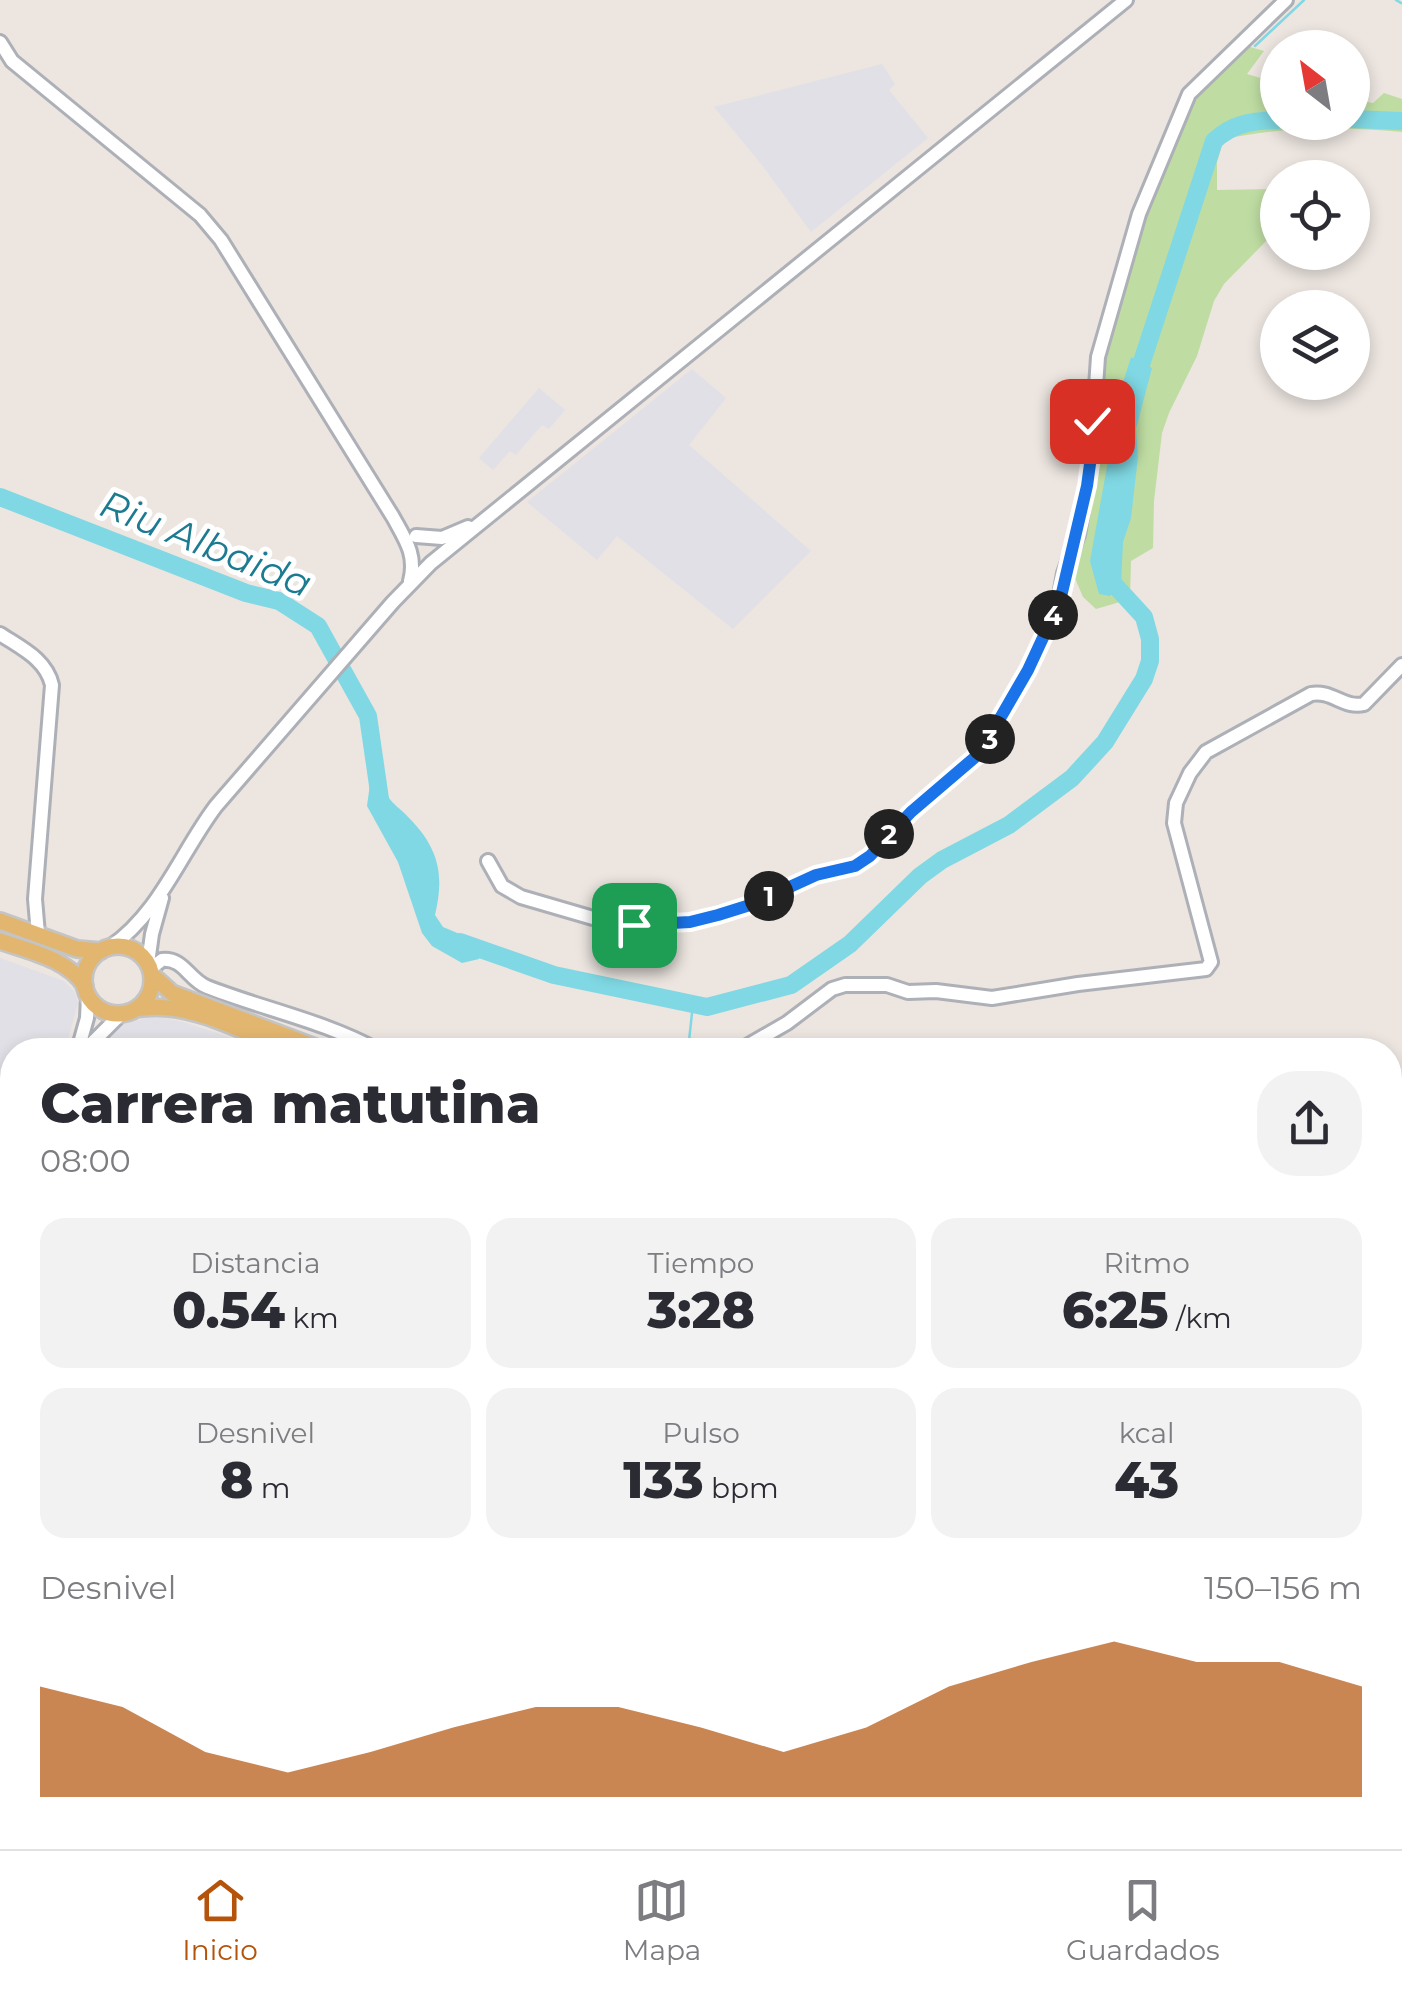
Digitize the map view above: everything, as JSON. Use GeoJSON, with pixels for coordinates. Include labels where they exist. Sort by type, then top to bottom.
{"type":"FeatureCollection","features":[{"type":"Feature","properties":{"kind":"main road"},"geometry":{"type":"LineString","coordinates":[[0,921],[77,949],[136,951],[172,993],[291,1038]]}},
{"type":"Feature","properties":{"kind":"main road"},"geometry":{"type":"LineString","coordinates":[[0,942],[63,965],[78,975],[102,1010],[156,1006],[194,1014],[257,1038]]}},
{"type":"Feature","properties":{"kind":"main road"},"geometry":{"type":"LineString","coordinates":[[86,991],[87,966],[106,949]]}},
{"type":"Feature","properties":{"kind":"main road"},"geometry":{"type":"LineString","coordinates":[[128,1011],[150,991],[150,969]]}},
{"type":"Feature","properties":{"kind":"street"},"geometry":{"type":"LineString","coordinates":[[106,949],[137,922],[165,888],[195,833],[238,780],[431,563],[1126,0]]}},
{"type":"Feature","properties":{"kind":"street"},"geometry":{"type":"LineString","coordinates":[[488,861],[502,886],[521,897],[593,918],[643,927],[690,922],[750,905],[816,875],[855,866],[980,753],[1028,670],[1060,601],[1089,473],[1098,356],[1139,214],[1189,94],[1286,0]]}},
{"type":"Feature","properties":{"kind":"street"},"geometry":{"type":"LineString","coordinates":[[0,42],[12,61],[200,215],[221,240],[393,516],[412,554],[409,584]]}},
{"type":"Feature","properties":{"kind":"street"},"geometry":{"type":"LineString","coordinates":[[393,516],[428,547],[431,563]]}},
{"type":"Feature","properties":{"kind":"street"},"geometry":{"type":"LineString","coordinates":[[416,536],[442,538],[488,517]]}},
{"type":"Feature","properties":{"kind":"street"},"geometry":{"type":"LineString","coordinates":[[412,554],[431,563]]}},
{"type":"Feature","properties":{"kind":"street"},"geometry":{"type":"LineString","coordinates":[[0,634],[38,659],[52,685],[35,899],[38,934]]}},
{"type":"Feature","properties":{"kind":"street"},"geometry":{"type":"LineString","coordinates":[[761,1038],[832,989],[846,985],[876,984],[908,992],[992,998],[1206,969],[1211,962],[1173,814],[1190,773],[1206,752],[1312,694],[1322,692],[1348,704],[1364,704],[1402,665]]}},
{"type":"Feature","properties":{"kind":"street"},"geometry":{"type":"LineString","coordinates":[[150,969],[152,934],[165,888]]}},
{"type":"Feature","properties":{"kind":"street"},"geometry":{"type":"LineString","coordinates":[[18,927],[35,899]]}},
{"type":"Feature","properties":{"kind":"street"},"geometry":{"type":"LineString","coordinates":[[150,969],[162,960],[176,960],[206,986],[352,1038]]}},
{"type":"Feature","properties":{"kind":"street"},"geometry":{"type":"LineString","coordinates":[[84,1038],[88,1018],[86,991]]}},
{"type":"Feature","properties":{"kind":"street"},"geometry":{"type":"LineString","coordinates":[[93,1038],[128,1011]]}},
{"type":"Feature","properties":{"kind":"shaded area"},"geometry":{"type":"Polygon","coordinates":[[[882,64],[895,84],[889,90],[928,138],[811,232],[714,107],[882,64]]]}},
{"type":"Feature","properties":{"kind":"shaded area"},"geometry":{"type":"Polygon","coordinates":[[[692,369],[726,398],[689,445],[811,551],[733,629],[617,536],[597,560],[527,502],[692,369]]]}},
{"type":"Feature","properties":{"kind":"shaded area"},"geometry":{"type":"Polygon","coordinates":[[[539,388],[565,410],[549,429],[542,425],[516,455],[510,451],[493,470],[479,458],[539,388]]]}},
{"type":"Feature","properties":{"kind":"shaded area"},"geometry":{"type":"Polygon","coordinates":[[[0,958],[64,981],[74,991],[78,1003],[68,1038],[0,1038],[0,958]]]}},
{"type":"Feature","properties":{"kind":"shaded area"},"geometry":{"type":"Polygon","coordinates":[[[154,1016],[232,1038],[106,1038],[117,1026],[154,1016]]]}},
{"type":"Feature","properties":{"kind":"green space"},"geometry":{"type":"Polygon","coordinates":[[[1247,46],[1260,50],[1260,56],[1247,74],[1260,78],[1260,133],[1224,139],[1217,162],[1217,190],[1260,189],[1260,247],[1224,284],[1214,301],[1197,356],[1169,413],[1162,433],[1153,548],[1131,561],[1130,599],[1096,609],[1083,597],[1071,569],[1100,373],[1112,319],[1130,274],[1132,249],[1160,173],[1194,97],[1247,46]]]}},
{"type":"Feature","properties":{"kind":"green space"},"geometry":{"type":"Polygon","coordinates":[[[1384,93],[1402,99],[1402,132],[1370,130],[1370,102],[1384,93]]]}},
{"type":"Feature","properties":{"kind":"water"},"geometry":{"type":"Polygon","coordinates":[[[1131,357],[1152,368],[1136,429],[1138,457],[1131,518],[1123,542],[1121,585],[1110,596],[1099,594],[1090,561],[1121,389],[1131,357]]]}},
{"type":"Feature","properties":{"kind":"water"},"geometry":{"type":"Polygon","coordinates":[[[377,776],[389,798],[421,832],[434,854],[439,876],[435,915],[443,927],[479,942],[479,959],[462,963],[432,946],[422,933],[398,862],[367,806],[371,777],[377,776]]]}},
{"type":"Feature","properties":{"kind":"waterway"},"geometry":{"type":"LineString","coordinates":[[1255,46],[1304,0]]}},
{"type":"Feature","properties":{"kind":"waterway"},"geometry":{"type":"LineString","coordinates":[[1396,0],[1401,3]]}},
{"type":"Feature","properties":{"kind":"waterway","name":"Riu Albaida"},"geometry":{"type":"LineString","coordinates":[[1370,120],[1402,121]]}},
{"type":"Feature","properties":{"kind":"waterway","name":"Riu Albaida"},"geometry":{"type":"LineString","coordinates":[[1135,383],[1214,141],[1228,130],[1260,121]]}},
{"type":"Feature","properties":{"kind":"waterway","name":"Riu Albaida"},"geometry":{"type":"LineString","coordinates":[[0,497],[246,593],[279,601],[318,626],[368,716],[380,799]]}},
{"type":"Feature","properties":{"kind":"waterway","name":"Riu Albaida"},"geometry":{"type":"LineString","coordinates":[[460,942],[554,975],[707,1007],[791,985],[850,944],[920,876],[1009,825],[1072,778],[1105,742],[1144,679],[1150,661],[1144,617],[1110,580],[1108,572]]}},
{"type":"Feature","properties":{"kind":"waterway"},"geometry":{"type":"LineString","coordinates":[[689,1038],[693,1004]]}},
{"type":"Feature","properties":{"kind":"route"},"geometry":{"type":"LineString","coordinates":[[634,925],[653,927],[718,915],[816,875],[855,866],[980,753],[1028,670],[1060,601],[1087,486],[1092,421]]}}]}
